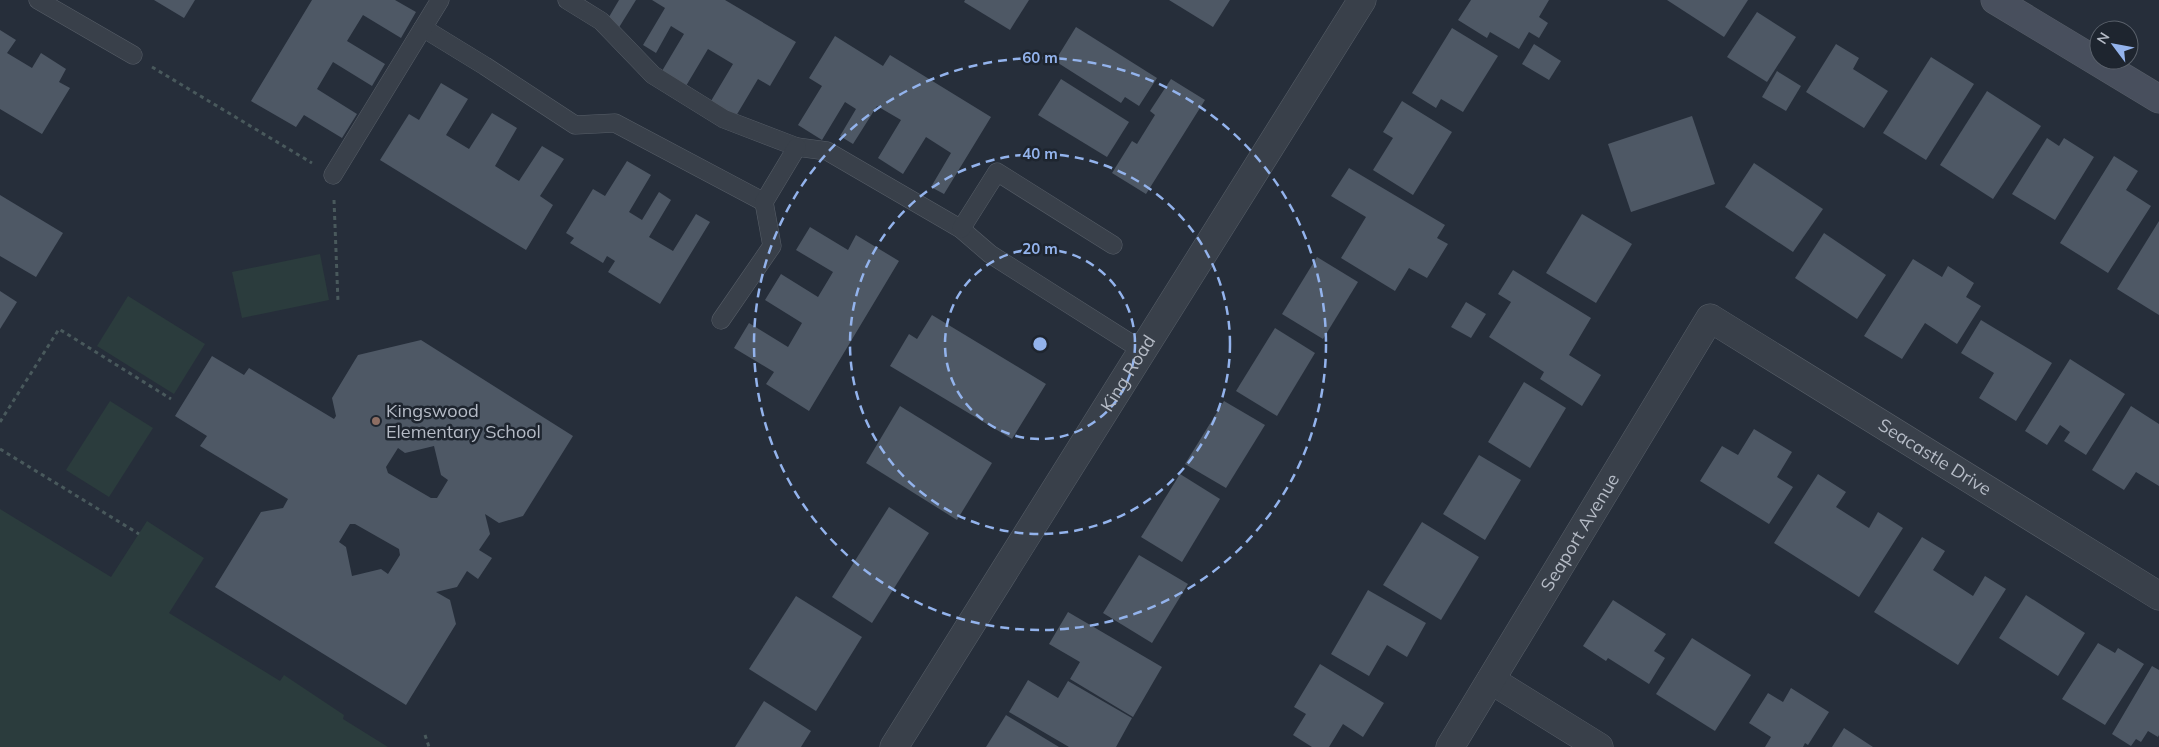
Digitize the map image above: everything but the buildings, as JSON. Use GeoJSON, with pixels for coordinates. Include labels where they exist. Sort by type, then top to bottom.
{"type":"FeatureCollection","features":[{"type":"Feature","properties":{"kind":"main road"},"geometry":{"type":"LineString","coordinates":[[1995,0],[2159,99]]}},
{"type":"Feature","properties":{"kind":"street","name":"King Road"},"geometry":{"type":"LineString","coordinates":[[894,747],[1362,0]]}},
{"type":"Feature","properties":{"kind":"street","name":"Seacastle Drive"},"geometry":{"type":"LineString","coordinates":[[1710,318],[2159,596]]}},
{"type":"Feature","properties":{"kind":"street","name":"Seaport Avenue"},"geometry":{"type":"LineString","coordinates":[[1450,747],[1710,318]]}},
{"type":"Feature","properties":{"kind":"street"},"geometry":{"type":"LineString","coordinates":[[1491,680],[1599,747]]}},
{"type":"Feature","properties":{"kind":"lane"},"geometry":{"type":"LineString","coordinates":[[38,0],[57,5],[133,55]]}},
{"type":"Feature","properties":{"kind":"lane"},"geometry":{"type":"LineString","coordinates":[[333,176],[440,0]]}},
{"type":"Feature","properties":{"kind":"lane"},"geometry":{"type":"LineString","coordinates":[[568,0],[601,20],[653,75],[724,119],[797,147],[827,151],[961,229],[990,254],[1143,351]]}},
{"type":"Feature","properties":{"kind":"lane"},"geometry":{"type":"LineString","coordinates":[[423,28],[576,125],[615,123],[764,202]]}},
{"type":"Feature","properties":{"kind":"lane"},"geometry":{"type":"LineString","coordinates":[[721,320],[772,246],[764,202],[797,147]]}},
{"type":"Feature","properties":{"kind":"lane"},"geometry":{"type":"LineString","coordinates":[[961,229],[997,172],[1112,245]]}},
{"type":"Feature","properties":{"kind":"path"},"geometry":{"type":"LineString","coordinates":[[133,55],[333,176],[338,302]]}},
{"type":"Feature","properties":{"kind":"path"},"geometry":{"type":"LineString","coordinates":[[0,422],[59,329],[171,399]]}},
{"type":"Feature","properties":{"kind":"path"},"geometry":{"type":"LineString","coordinates":[[0,449],[139,534]]}},
{"type":"Feature","properties":{"kind":"path"},"geometry":{"type":"LineString","coordinates":[[425,735],[429,747]]}},
{"type":"Feature","properties":{"kind":"shaded area"},"geometry":{"type":"Polygon","coordinates":[[[320,254],[329,300],[242,318],[232,272],[320,254]]]}},
{"type":"Feature","properties":{"kind":"shaded area"},"geometry":{"type":"Polygon","coordinates":[[[128,296],[205,344],[174,394],[97,346],[128,296]]]}},
{"type":"Feature","properties":{"kind":"shaded area"},"geometry":{"type":"Polygon","coordinates":[[[110,401],[153,428],[109,497],[66,470],[110,401]]]}},
{"type":"Feature","properties":{"kind":"shaded area"},"geometry":{"type":"Polygon","coordinates":[[[0,509],[111,577],[147,521],[204,558],[169,613],[280,681],[284,675],[344,715],[343,719],[388,747],[0,747],[0,509]]]}},
{"type":"Feature","properties":{"kind":"place","name":"Kingswood Elementary School"},"geometry":{"type":"Point","coordinates":[376,421]}}]}
